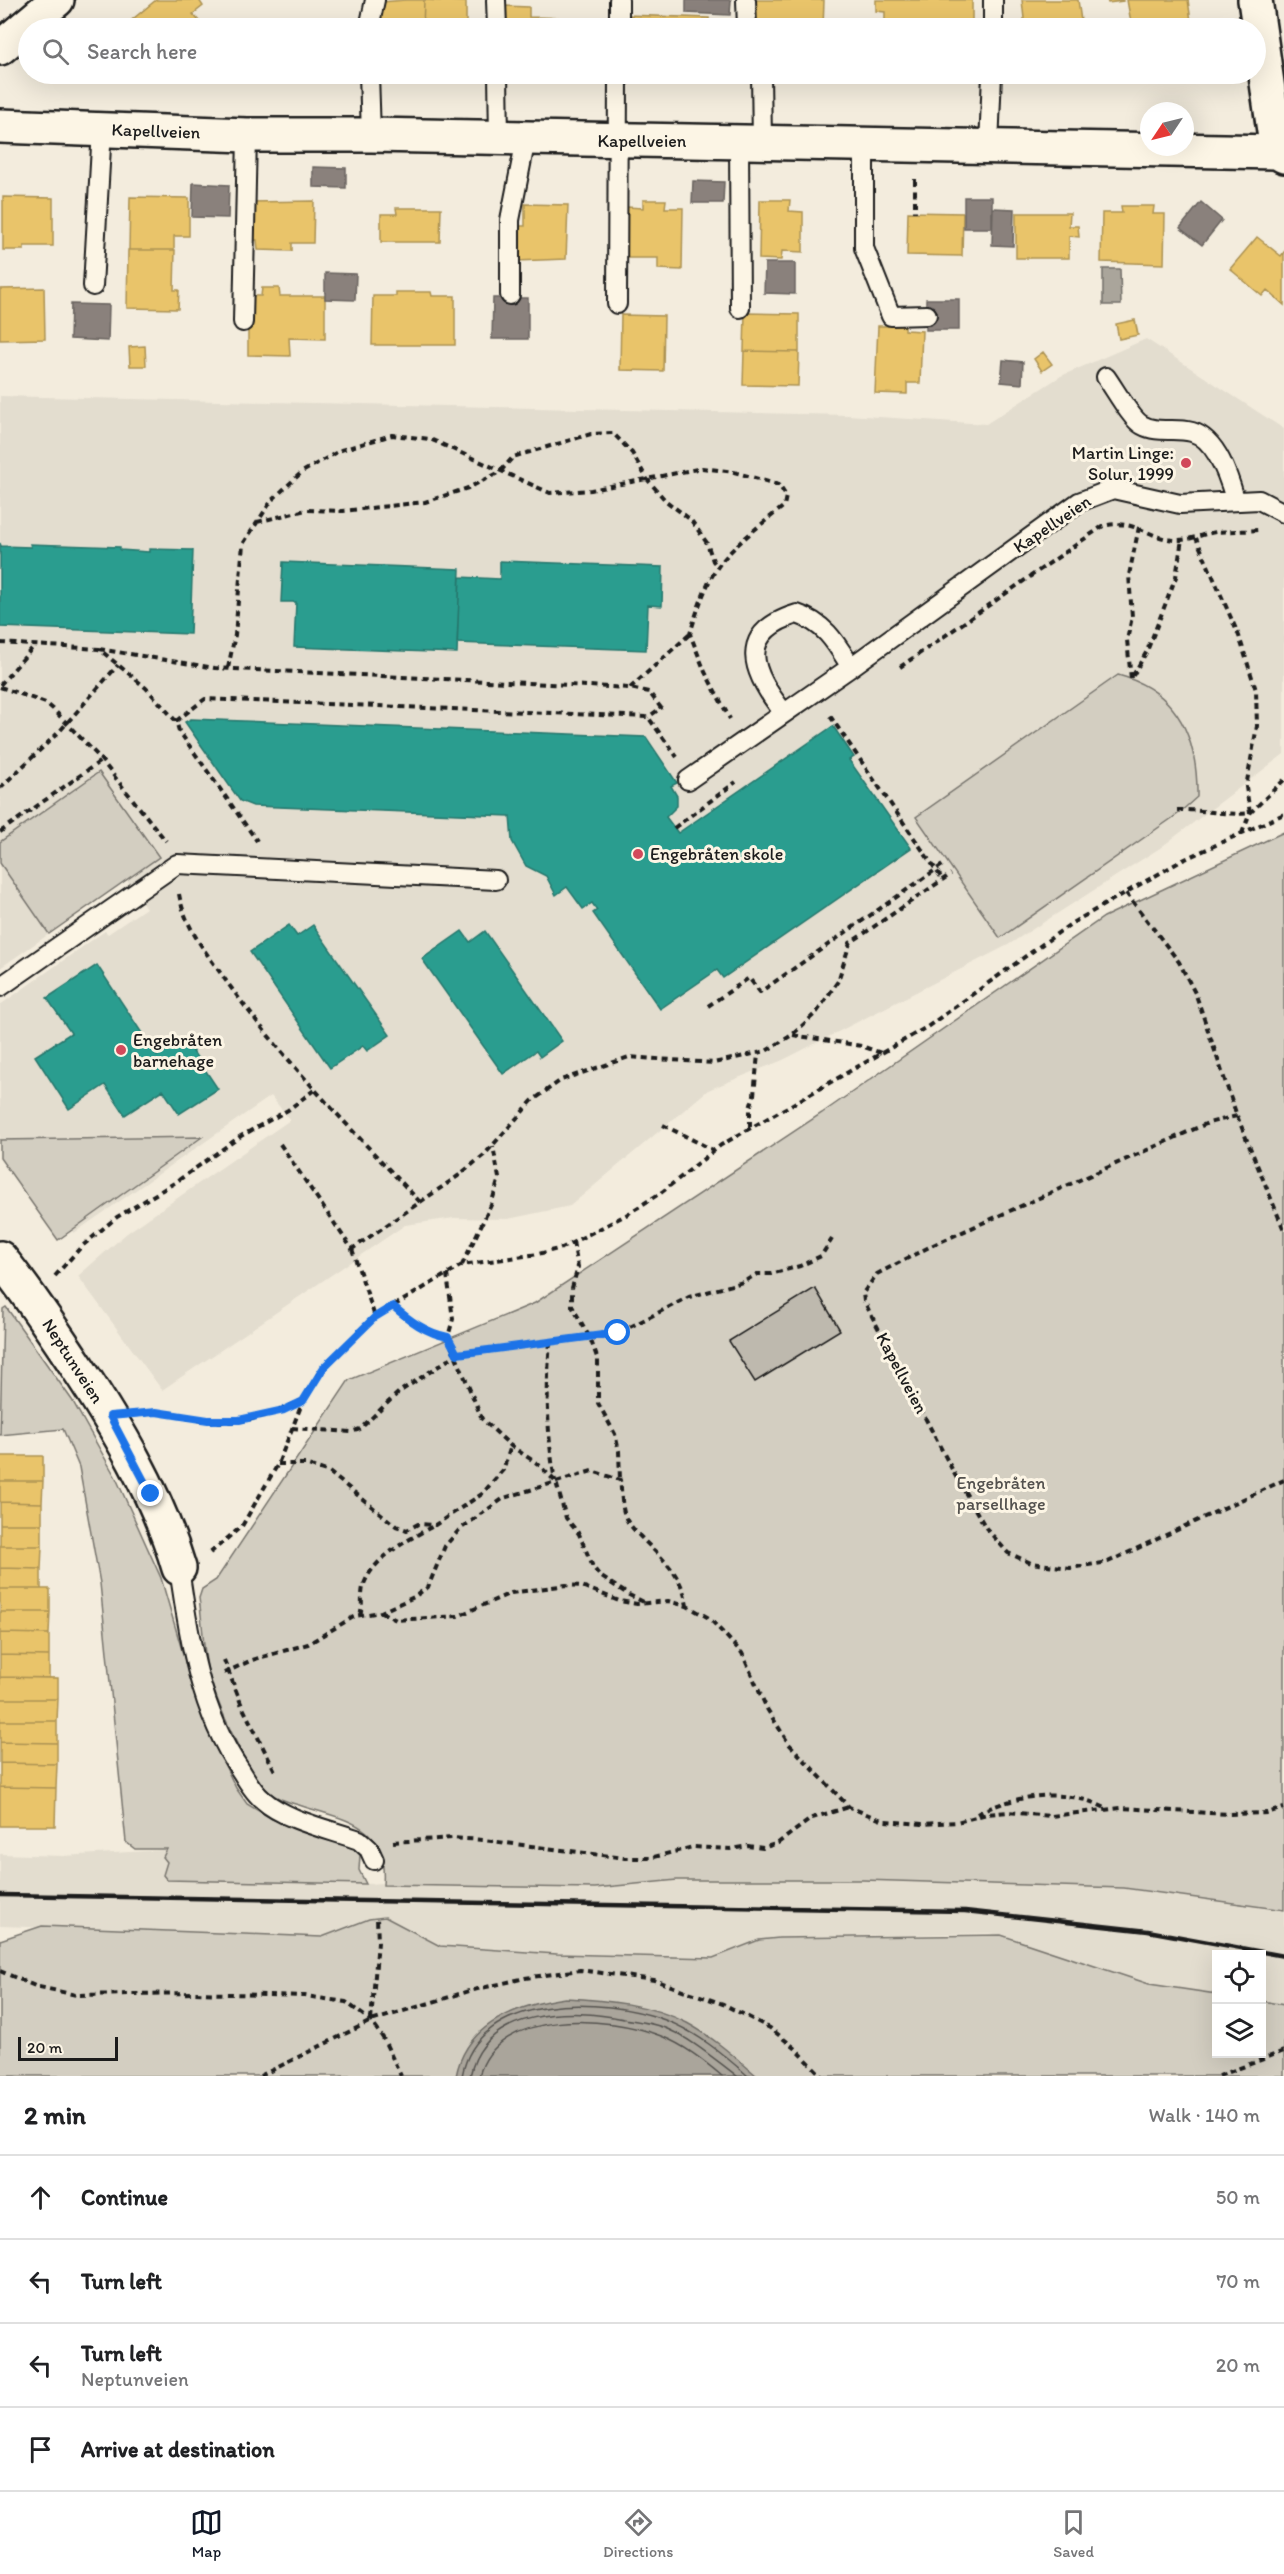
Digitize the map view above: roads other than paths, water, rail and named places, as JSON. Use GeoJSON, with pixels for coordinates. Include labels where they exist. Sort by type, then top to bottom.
{"type":"FeatureCollection","features":[{"type":"Feature","properties":{"kind":"street"},"geometry":{"type":"LineString","coordinates":[[36,18],[57,0]]}},
{"type":"Feature","properties":{"kind":"street"},"geometry":{"type":"LineString","coordinates":[[1255,0],[1258,18]]}},
{"type":"Feature","properties":{"kind":"street"},"geometry":{"type":"LineString","coordinates":[[0,48],[18,33]]}},
{"type":"Feature","properties":{"kind":"street"},"geometry":{"type":"LineString","coordinates":[[1266,65],[1281,154]]}},
{"type":"Feature","properties":{"kind":"street","name":"Kapellveien"},"geometry":{"type":"LineString","coordinates":[[0,126],[247,135],[370,135],[864,146],[989,146],[1281,154]]}},
{"type":"Feature","properties":{"kind":"street","name":"Neptunveien"},"geometry":{"type":"LineString","coordinates":[[0,1258],[27,1290],[110,1416],[151,1494],[169,1535],[192,1562]]}},
{"type":"Feature","properties":{"kind":"lane"},"geometry":{"type":"LineString","coordinates":[[371,18],[375,0]]}},
{"type":"Feature","properties":{"kind":"lane"},"geometry":{"type":"LineString","coordinates":[[496,0],[497,18]]}},
{"type":"Feature","properties":{"kind":"lane"},"geometry":{"type":"LineString","coordinates":[[619,0],[619,18]]}},
{"type":"Feature","properties":{"kind":"lane"},"geometry":{"type":"LineString","coordinates":[[746,0],[747,18]]}},
{"type":"Feature","properties":{"kind":"lane"},"geometry":{"type":"LineString","coordinates":[[993,0],[993,18]]}},
{"type":"Feature","properties":{"kind":"lane"},"geometry":{"type":"LineString","coordinates":[[369,84],[370,135]]}},
{"type":"Feature","properties":{"kind":"lane"},"geometry":{"type":"LineString","coordinates":[[500,84],[512,138],[510,296]]}},
{"type":"Feature","properties":{"kind":"lane"},"geometry":{"type":"LineString","coordinates":[[617,304],[618,84]]}},
{"type":"Feature","properties":{"kind":"lane"},"geometry":{"type":"LineString","coordinates":[[741,308],[751,142],[760,84]]}},
{"type":"Feature","properties":{"kind":"lane"},"geometry":{"type":"LineString","coordinates":[[989,146],[992,84]]}},
{"type":"Feature","properties":{"kind":"lane"},"geometry":{"type":"LineString","coordinates":[[93,286],[102,129]]}},
{"type":"Feature","properties":{"kind":"lane"},"geometry":{"type":"LineString","coordinates":[[243,322],[247,135]]}},
{"type":"Feature","properties":{"kind":"lane"},"geometry":{"type":"LineString","coordinates":[[864,146],[864,248],[891,316],[927,315]]}},
{"type":"Feature","properties":{"kind":"lane"},"geometry":{"type":"LineString","coordinates":[[1106,377],[1140,425],[1162,431],[1193,432],[1208,444],[1226,467],[1235,499]]}},
{"type":"Feature","properties":{"kind":"lane","name":"Kapellveien"},"geometry":{"type":"LineString","coordinates":[[688,780],[851,667],[1079,502],[1101,492],[1113,489],[1180,504],[1235,499],[1259,500],[1284,513]]}},
{"type":"Feature","properties":{"kind":"lane"},"geometry":{"type":"LineString","coordinates":[[784,713],[773,699],[756,662],[757,640],[768,627],[797,614],[813,619],[825,628],[851,667]]}},
{"type":"Feature","properties":{"kind":"lane"},"geometry":{"type":"LineString","coordinates":[[0,987],[177,864],[496,880]]}},
{"type":"Feature","properties":{"kind":"lane"},"geometry":{"type":"LineString","coordinates":[[192,1562],[189,1639],[212,1719],[230,1755],[263,1800],[303,1820],[360,1840],[371,1855]]}},
{"type":"Feature","properties":{"kind":"water"},"geometry":{"type":"Polygon","coordinates":[[[1103,269],[1120,269],[1121,305],[1103,305],[1103,269]]]}},
{"type":"Feature","properties":{"kind":"water"},"geometry":{"type":"Polygon","coordinates":[[[565,1998],[628,2004],[673,2017],[706,2035],[757,2076],[456,2076],[470,2042],[482,2030],[512,2012],[565,1998]]]}},
{"type":"Feature","properties":{"kind":"railway"},"geometry":{"type":"LineString","coordinates":[[0,1895],[965,1911],[1148,1931],[1284,1956]]}},
{"type":"Feature","properties":{"kind":"place","name":"Martin Linge: Solur, 1999"},"geometry":{"type":"Point","coordinates":[1186,463]}},
{"type":"Feature","properties":{"kind":"place","name":"Engebråten skole"},"geometry":{"type":"Point","coordinates":[638,854]}},
{"type":"Feature","properties":{"kind":"place","name":"Engebråten barnehage"},"geometry":{"type":"Point","coordinates":[121,1050]}},
{"type":"Feature","properties":{"kind":"park label","name":"Engebråten parsellhage"},"geometry":{"type":"Point","coordinates":[1001,1493]}}]}
